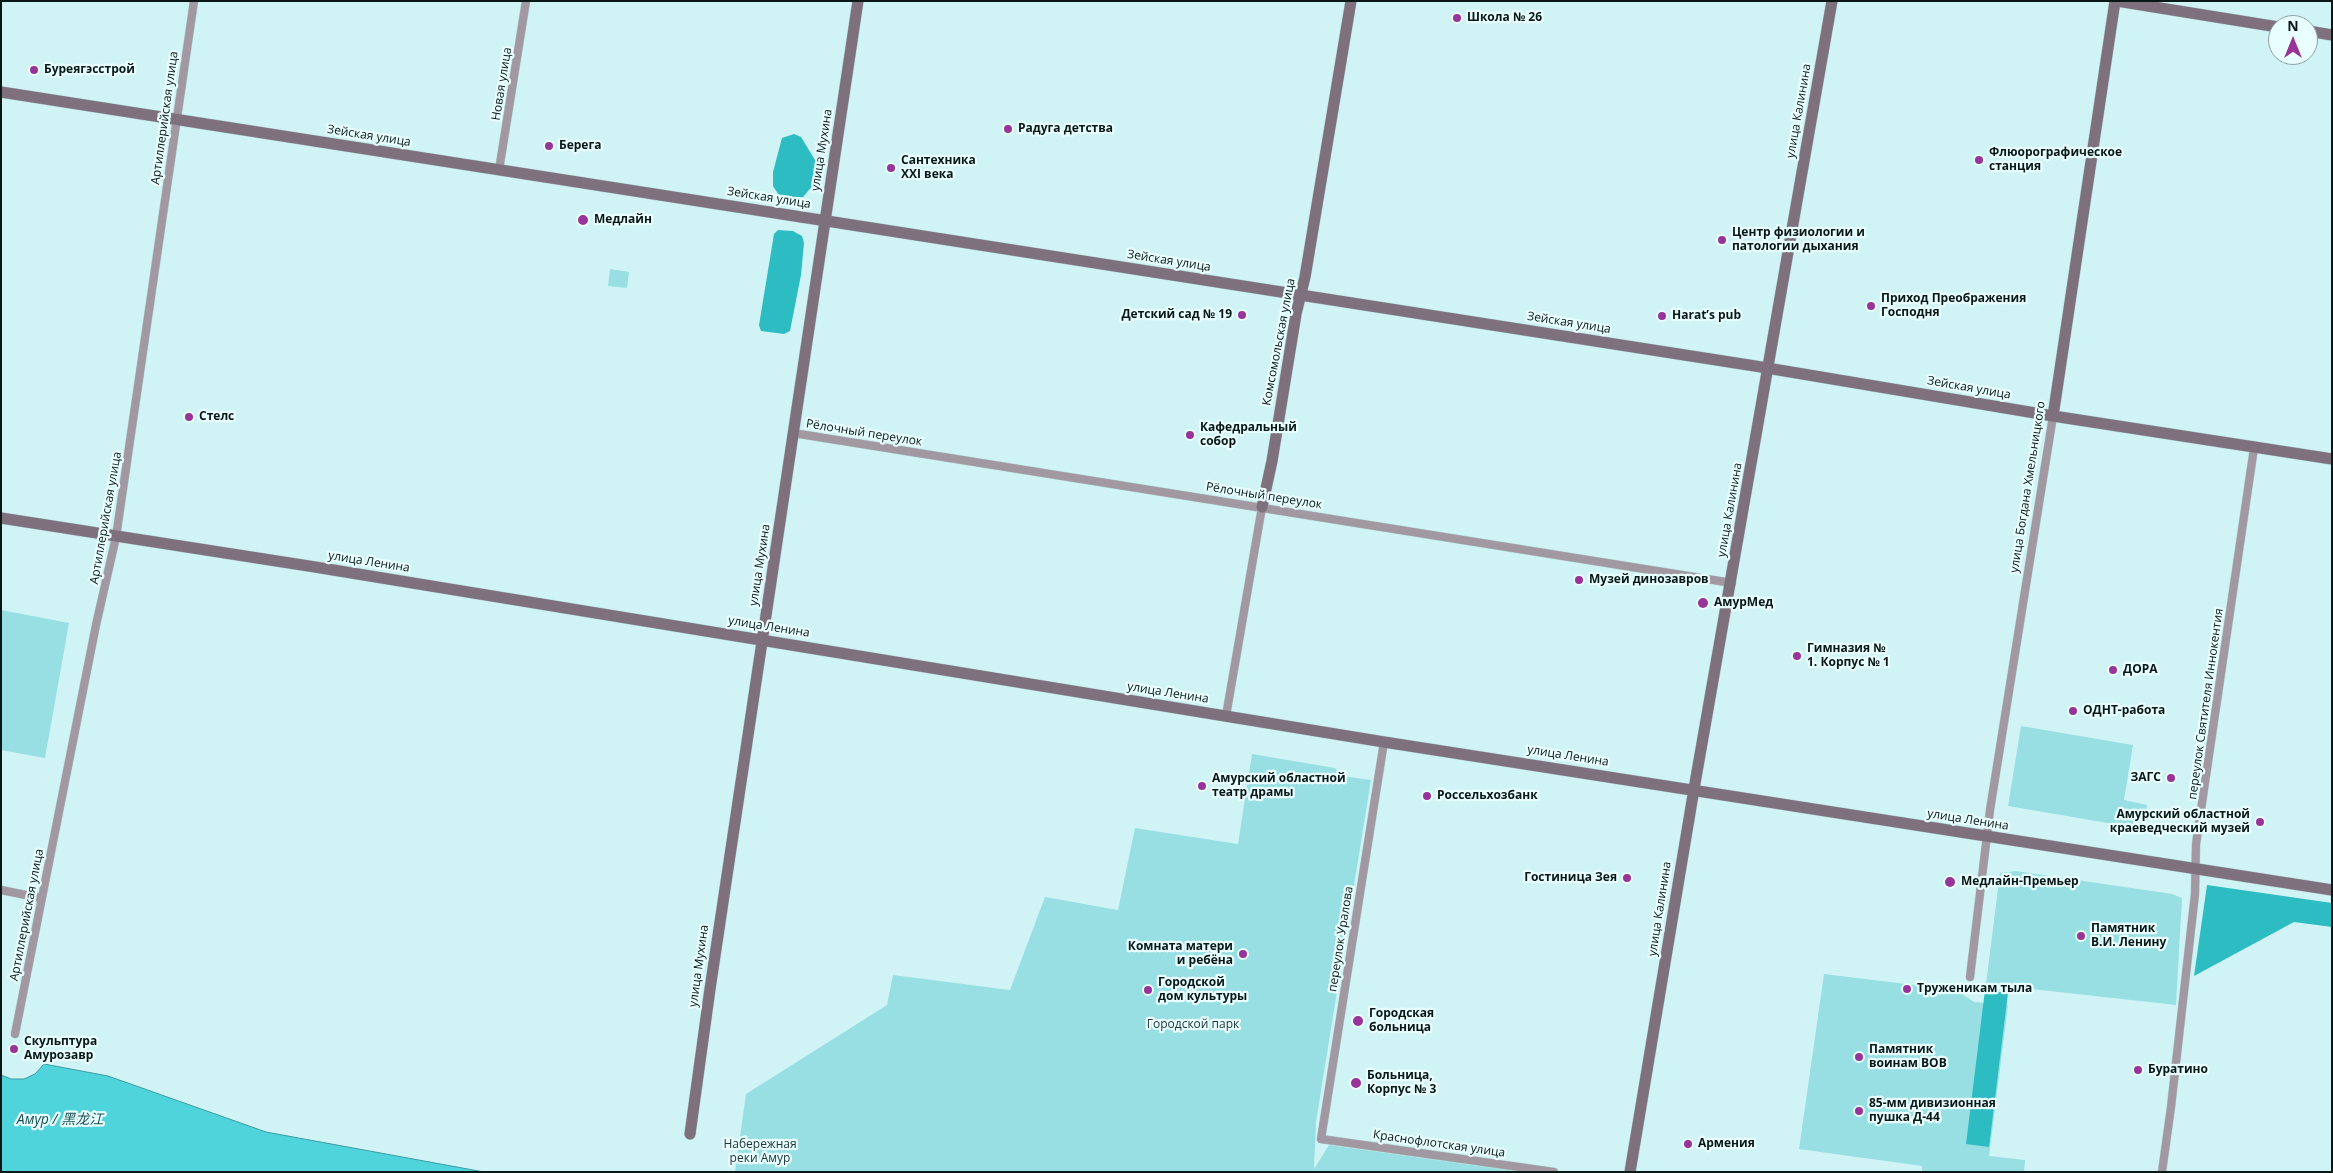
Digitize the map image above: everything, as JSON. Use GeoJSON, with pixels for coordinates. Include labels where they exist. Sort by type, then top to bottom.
{"type":"FeatureCollection","features":[{"type":"Feature","properties":{"kind":"main road","name":"улица Мухина"},"geometry":{"type":"LineString","coordinates":[[690,1134],[858,1]]}},
{"type":"Feature","properties":{"kind":"main road","name":"Комсомольская улица"},"geometry":{"type":"LineString","coordinates":[[1262,507],[1272,461],[1351,1]]}},
{"type":"Feature","properties":{"kind":"main road","name":"улица Калинина"},"geometry":{"type":"LineString","coordinates":[[1630,1172],[1694,789],[1732,583],[1832,1]]}},
{"type":"Feature","properties":{"kind":"main road"},"geometry":{"type":"LineString","coordinates":[[2116,1],[2268,25]]}},
{"type":"Feature","properties":{"kind":"main road","name":"улица Богдана Хмельницкого"},"geometry":{"type":"LineString","coordinates":[[2053,416],[2116,1]]}},
{"type":"Feature","properties":{"kind":"main road"},"geometry":{"type":"LineString","coordinates":[[2318,33],[2332,35]]}},
{"type":"Feature","properties":{"kind":"main road","name":"Зейская улица"},"geometry":{"type":"LineString","coordinates":[[1,92],[1768,368],[2332,460]]}},
{"type":"Feature","properties":{"kind":"main road","name":"улица Ленина"},"geometry":{"type":"LineString","coordinates":[[1,518],[1384,742],[2332,890]]}},
{"type":"Feature","properties":{"kind":"street","name":"Артиллерийская улица"},"geometry":{"type":"LineString","coordinates":[[16,1034],[41,898],[96,625],[116,537],[194,1]]}},
{"type":"Feature","properties":{"kind":"street","name":"Новая улица"},"geometry":{"type":"LineString","coordinates":[[499,170],[526,1]]}},
{"type":"Feature","properties":{"kind":"street","name":"улица Богдана Хмельницкого"},"geometry":{"type":"LineString","coordinates":[[1970,977],[1987,837],[2053,416]]}},
{"type":"Feature","properties":{"kind":"street","name":"Рёлочный переулок"},"geometry":{"type":"LineString","coordinates":[[793,433],[1732,583]]}},
{"type":"Feature","properties":{"kind":"street","name":"переулок Святителя Иннокентия"},"geometry":{"type":"LineString","coordinates":[[2162,1172],[2195,894],[2196,844],[2254,448]]}},
{"type":"Feature","properties":{"kind":"street","name":"Комсомольская улица"},"geometry":{"type":"LineString","coordinates":[[1226,716],[1262,507]]}},
{"type":"Feature","properties":{"kind":"street","name":"переулок Уралова"},"geometry":{"type":"LineString","coordinates":[[1321,1139],[1384,742]]}},
{"type":"Feature","properties":{"kind":"street"},"geometry":{"type":"LineString","coordinates":[[1,890],[41,898]]}},
{"type":"Feature","properties":{"kind":"street","name":"Краснофлотская улица"},"geometry":{"type":"LineString","coordinates":[[1321,1139],[1554,1172]]}},
{"type":"Feature","properties":{"kind":"green space"},"geometry":{"type":"Polygon","coordinates":[[[610,269],[629,272],[627,288],[608,286],[610,269]]]}},
{"type":"Feature","properties":{"kind":"green space"},"geometry":{"type":"Polygon","coordinates":[[[1,610],[69,623],[45,758],[1,750],[1,610]]]}},
{"type":"Feature","properties":{"kind":"green space"},"geometry":{"type":"Polygon","coordinates":[[[2021,726],[2133,745],[2124,800],[2147,805],[2143,829],[2008,806],[2021,726]]]}},
{"type":"Feature","properties":{"kind":"green space","name":"Городской парк"},"geometry":{"type":"Polygon","coordinates":[[[1252,754],[1335,768],[1342,776],[1371,780],[1316,1122],[1314,1169],[1329,1145],[1522,1172],[735,1172],[746,1094],[887,1005],[893,975],[1010,990],[1045,897],[1118,910],[1135,828],[1238,844],[1252,754]]]}},
{"type":"Feature","properties":{"kind":"green space"},"geometry":{"type":"Polygon","coordinates":[[[2016,871],[2172,894],[2182,898],[2176,1005],[1986,984],[2000,873],[2016,871]]]}},
{"type":"Feature","properties":{"kind":"green space"},"geometry":{"type":"Polygon","coordinates":[[[1824,974],[1956,990],[1974,1002],[2008,1005],[1989,1156],[2025,1160],[2024,1172],[1922,1172],[1922,1166],[1799,1149],[1824,974]]]}},
{"type":"Feature","properties":{"kind":"shaded area"},"geometry":{"type":"Polygon","coordinates":[[[794,134],[801,137],[818,165],[814,184],[803,197],[780,197],[773,186],[773,172],[782,138],[794,134]]]}},
{"type":"Feature","properties":{"kind":"shaded area"},"geometry":{"type":"Polygon","coordinates":[[[778,230],[793,231],[802,236],[804,243],[801,275],[790,331],[784,334],[761,331],[759,325],[774,234],[778,230]]]}},
{"type":"Feature","properties":{"kind":"shaded area"},"geometry":{"type":"Polygon","coordinates":[[[2207,885],[2332,903],[2332,927],[2294,922],[2194,976],[2207,885]]]}},
{"type":"Feature","properties":{"kind":"shaded area"},"geometry":{"type":"Polygon","coordinates":[[[1985,990],[2008,993],[1989,1147],[1966,1144],[1985,990]]]}},
{"type":"Feature","properties":{"kind":"water","name":"Амур / 黑龙江"},"geometry":{"type":"Polygon","coordinates":[[[44,1064],[108,1076],[266,1132],[484,1172],[1,1172],[1,1075],[11,1079],[24,1079],[35,1074],[44,1064]]]}},
{"type":"Feature","properties":{"kind":"place","name":"Школа № 26"},"geometry":{"type":"Point","coordinates":[1457,18]}},
{"type":"Feature","properties":{"kind":"place","name":"Буреягэсстрой"},"geometry":{"type":"Point","coordinates":[34,70]}},
{"type":"Feature","properties":{"kind":"place","name":"Радуга детства"},"geometry":{"type":"Point","coordinates":[1008,129]}},
{"type":"Feature","properties":{"kind":"place","name":"Берега"},"geometry":{"type":"Point","coordinates":[549,146]}},
{"type":"Feature","properties":{"kind":"place","name":"Флюорографическое станция"},"geometry":{"type":"Point","coordinates":[1979,160]}},
{"type":"Feature","properties":{"kind":"place","name":"Сантехника XXI века"},"geometry":{"type":"Point","coordinates":[891,168]}},
{"type":"Feature","properties":{"kind":"place","name":"Медлайн"},"geometry":{"type":"Point","coordinates":[583,220]}},
{"type":"Feature","properties":{"kind":"place","name":"Центр физиологии и патологии дыхания"},"geometry":{"type":"Point","coordinates":[1722,240]}},
{"type":"Feature","properties":{"kind":"place","name":"Приход Преображения Господня"},"geometry":{"type":"Point","coordinates":[1871,306]}},
{"type":"Feature","properties":{"kind":"place","name":"Детский сад № 19"},"geometry":{"type":"Point","coordinates":[1242,315]}},
{"type":"Feature","properties":{"kind":"place","name":"Harat’s pub"},"geometry":{"type":"Point","coordinates":[1662,316]}},
{"type":"Feature","properties":{"kind":"place","name":"Стелс"},"geometry":{"type":"Point","coordinates":[189,417]}},
{"type":"Feature","properties":{"kind":"place","name":"Кафедральный собор"},"geometry":{"type":"Point","coordinates":[1190,435]}},
{"type":"Feature","properties":{"kind":"place","name":"Музей динозавров"},"geometry":{"type":"Point","coordinates":[1579,580]}},
{"type":"Feature","properties":{"kind":"place","name":"АмурМед"},"geometry":{"type":"Point","coordinates":[1703,603]}},
{"type":"Feature","properties":{"kind":"place","name":"Гимназия № 1. Корпус № 1"},"geometry":{"type":"Point","coordinates":[1797,656]}},
{"type":"Feature","properties":{"kind":"place","name":"ДОРА"},"geometry":{"type":"Point","coordinates":[2113,670]}},
{"type":"Feature","properties":{"kind":"place","name":"ОДНТ-работа"},"geometry":{"type":"Point","coordinates":[2073,711]}},
{"type":"Feature","properties":{"kind":"place","name":"ЗАГС"},"geometry":{"type":"Point","coordinates":[2171,778]}},
{"type":"Feature","properties":{"kind":"place","name":"Амурский областной театр драмы"},"geometry":{"type":"Point","coordinates":[1202,786]}},
{"type":"Feature","properties":{"kind":"place","name":"Россельхозбанк"},"geometry":{"type":"Point","coordinates":[1427,796]}},
{"type":"Feature","properties":{"kind":"place","name":"Амурский областной краеведческий музей"},"geometry":{"type":"Point","coordinates":[2260,822]}},
{"type":"Feature","properties":{"kind":"place","name":"Гостиница Зея"},"geometry":{"type":"Point","coordinates":[1627,878]}},
{"type":"Feature","properties":{"kind":"place","name":"Медлайн-Премьер"},"geometry":{"type":"Point","coordinates":[1950,882]}},
{"type":"Feature","properties":{"kind":"place","name":"Памятник В.И. Ленину"},"geometry":{"type":"Point","coordinates":[2081,936]}},
{"type":"Feature","properties":{"kind":"place","name":"Комната матери и ребёна"},"geometry":{"type":"Point","coordinates":[1243,954]}},
{"type":"Feature","properties":{"kind":"place","name":"Труженикам тыла"},"geometry":{"type":"Point","coordinates":[1907,989]}},
{"type":"Feature","properties":{"kind":"place","name":"Городской дом культуры"},"geometry":{"type":"Point","coordinates":[1148,990]}},
{"type":"Feature","properties":{"kind":"place","name":"Городская больница"},"geometry":{"type":"Point","coordinates":[1358,1021]}},
{"type":"Feature","properties":{"kind":"place","name":"Скульптура Амурозавр"},"geometry":{"type":"Point","coordinates":[14,1049]}},
{"type":"Feature","properties":{"kind":"place","name":"Памятник воинам ВОВ"},"geometry":{"type":"Point","coordinates":[1859,1057]}},
{"type":"Feature","properties":{"kind":"place","name":"Буратино"},"geometry":{"type":"Point","coordinates":[2138,1070]}},
{"type":"Feature","properties":{"kind":"place","name":"Больница, Корпус № 3"},"geometry":{"type":"Point","coordinates":[1356,1083]}},
{"type":"Feature","properties":{"kind":"place","name":"85-мм дивизионная пушка Д-44"},"geometry":{"type":"Point","coordinates":[1859,1111]}},
{"type":"Feature","properties":{"kind":"place","name":"Армения"},"geometry":{"type":"Point","coordinates":[1688,1144]}},
{"type":"Feature","properties":{"kind":"park label","name":"Набережная реки Амур"},"geometry":{"type":"Point","coordinates":[760,1152]}}]}
